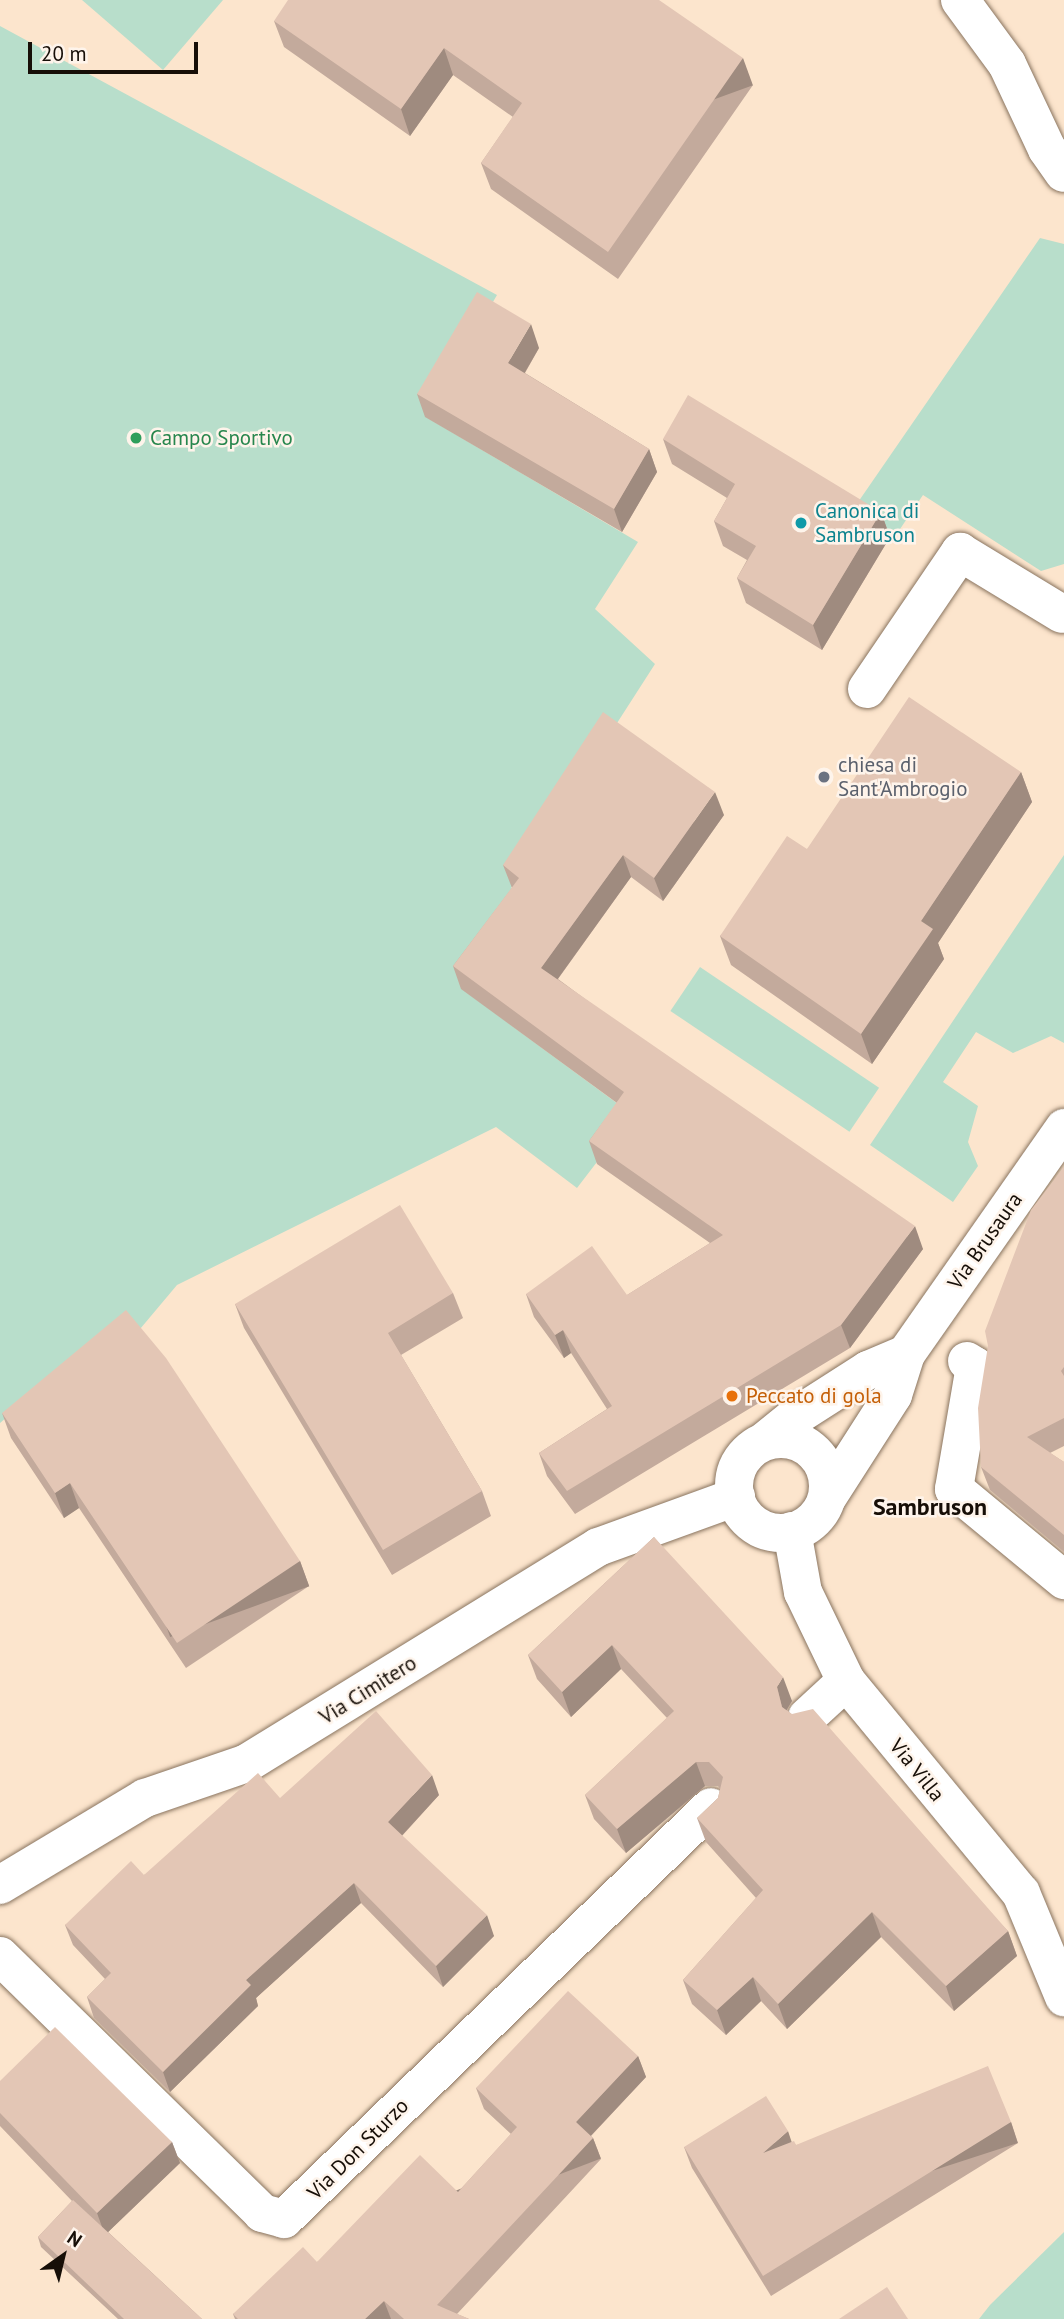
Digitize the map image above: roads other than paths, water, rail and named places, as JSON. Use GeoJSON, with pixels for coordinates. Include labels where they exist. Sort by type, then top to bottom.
{"type":"FeatureCollection","features":[{"type":"Feature","properties":{"kind":"street"},"geometry":{"type":"LineString","coordinates":[[960,0],[1007,64],[1047,149],[1064,173]]}},
{"type":"Feature","properties":{"kind":"street"},"geometry":{"type":"LineString","coordinates":[[867,689],[960,552],[1063,614]]}},
{"type":"Feature","properties":{"kind":"street","name":"Via Brusaura"},"geometry":{"type":"LineString","coordinates":[[792,1531],[820,1515],[827,1498],[893,1395],[906,1354],[1064,1128]]}},
{"type":"Feature","properties":{"kind":"street"},"geometry":{"type":"LineString","coordinates":[[792,1531],[769,1532],[752,1524],[736,1497],[735,1474],[744,1457],[793,1418],[868,1370],[906,1354]]}},
{"type":"Feature","properties":{"kind":"street"},"geometry":{"type":"LineString","coordinates":[[967,1361],[975,1366],[954,1489],[1064,1580]]}},
{"type":"Feature","properties":{"kind":"street"},"geometry":{"type":"LineString","coordinates":[[766,1440],[781,1436],[811,1448],[823,1462],[829,1480],[827,1498]]}},
{"type":"Feature","properties":{"kind":"street","name":"Via Cimitero"},"geometry":{"type":"LineString","coordinates":[[0,1885],[145,1798],[247,1763],[598,1546],[736,1497]]}},
{"type":"Feature","properties":{"kind":"street","name":"Via Villa"},"geometry":{"type":"LineString","coordinates":[[792,1531],[803,1592],[846,1681],[1021,1893],[1064,1997]]}},
{"type":"Feature","properties":{"kind":"street"},"geometry":{"type":"LineString","coordinates":[[807,1717],[846,1681]]}},
{"type":"Feature","properties":{"kind":"street","name":"Via Don Sturzo"},"geometry":{"type":"LineString","coordinates":[[0,1956],[262,2213],[284,2219],[710,1807]]}},
{"type":"Feature","properties":{"kind":"place","name":"Campo Sportivo"},"geometry":{"type":"Point","coordinates":[136,438]}},
{"type":"Feature","properties":{"kind":"place","name":"Canonica di Sambruson"},"geometry":{"type":"Point","coordinates":[801,523]}},
{"type":"Feature","properties":{"kind":"place","name":"chiesa di Sant'Ambrogio"},"geometry":{"type":"Point","coordinates":[824,777]}},
{"type":"Feature","properties":{"kind":"place","name":"Peccato di gola"},"geometry":{"type":"Point","coordinates":[732,1396]}},
{"type":"Feature","properties":{"kind":"district","name":"Sambruson"},"geometry":{"type":"Point","coordinates":[930,1507]}}]}
